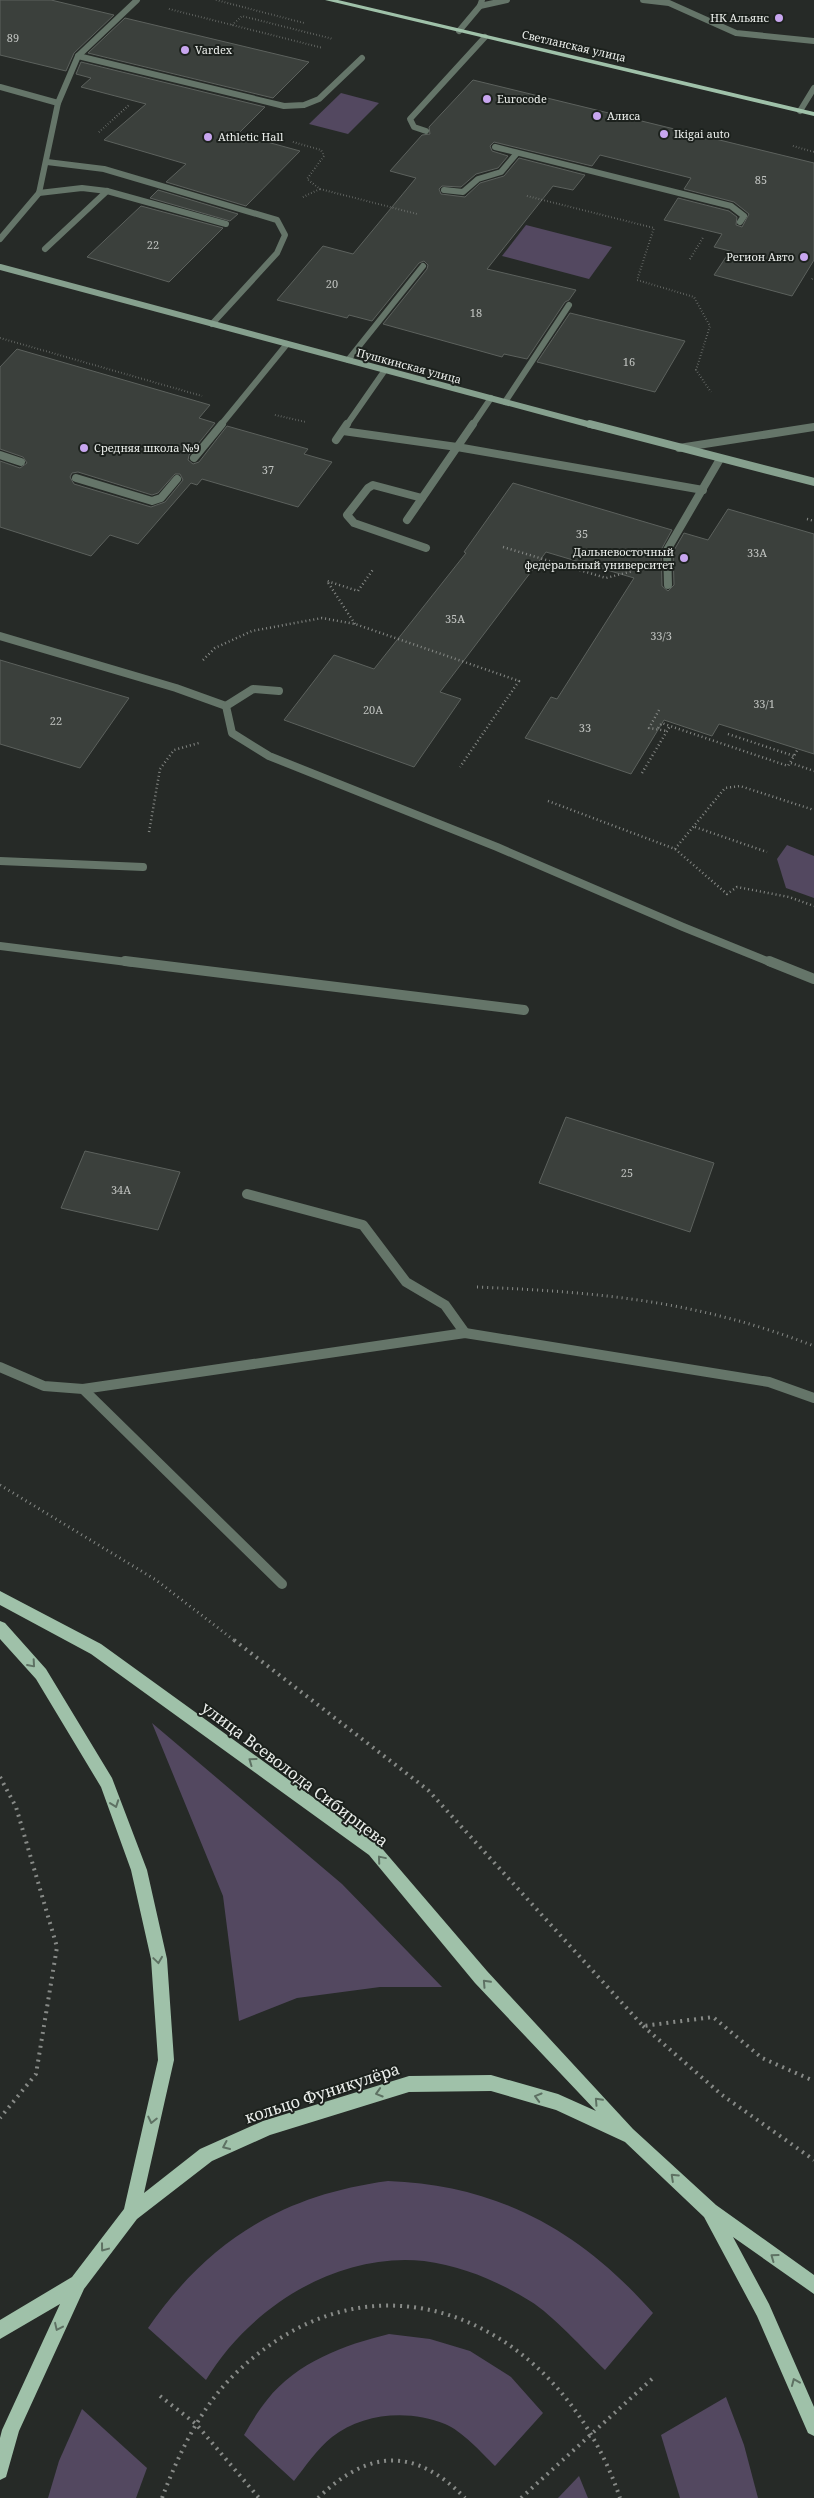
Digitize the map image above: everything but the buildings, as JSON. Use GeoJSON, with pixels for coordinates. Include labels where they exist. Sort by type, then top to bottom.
{"type":"FeatureCollection","features":[{"type":"Feature","properties":{"kind":"main road","name":"Светланская улица"},"geometry":{"type":"LineString","coordinates":[[329,0],[814,114]]}},
{"type":"Feature","properties":{"kind":"main road","name":"Пушкинская улица"},"geometry":{"type":"LineString","coordinates":[[0,267],[678,448],[814,482]]}},
{"type":"Feature","properties":{"kind":"main road","name":"улица Всеволода Сибирцева"},"geometry":{"type":"LineString","coordinates":[[0,1598],[96,1649],[374,1850],[481,1977],[631,2136]]}},
{"type":"Feature","properties":{"kind":"main road"},"geometry":{"type":"LineString","coordinates":[[0,1628],[41,1674],[107,1783],[139,1870],[159,1959],[166,2060],[131,2213]]}},
{"type":"Feature","properties":{"kind":"main road","name":"кольцо Фуникулёра"},"geometry":{"type":"LineString","coordinates":[[0,2471],[11,2430],[78,2283],[131,2213],[206,2155],[269,2126],[409,2084],[491,2083],[558,2102],[631,2136],[710,2211],[763,2310],[814,2427]]}},
{"type":"Feature","properties":{"kind":"main road"},"geometry":{"type":"LineString","coordinates":[[710,2211],[814,2285]]}},
{"type":"Feature","properties":{"kind":"main road"},"geometry":{"type":"LineString","coordinates":[[0,2330],[78,2283]]}},
{"type":"Feature","properties":{"kind":"street"},"geometry":{"type":"LineString","coordinates":[[1,237],[39,192],[47,162],[48,146],[58,103],[78,56],[136,0]]}},
{"type":"Feature","properties":{"kind":"street"},"geometry":{"type":"LineString","coordinates":[[459,30],[481,3],[507,0]]}},
{"type":"Feature","properties":{"kind":"street"},"geometry":{"type":"LineString","coordinates":[[643,0],[669,3],[736,33],[814,41]]}},
{"type":"Feature","properties":{"kind":"street"},"geometry":{"type":"LineString","coordinates":[[426,130],[414,127],[410,119],[485,37]]}},
{"type":"Feature","properties":{"kind":"street"},"geometry":{"type":"LineString","coordinates":[[78,56],[284,106],[304,105],[319,99],[362,58]]}},
{"type":"Feature","properties":{"kind":"street"},"geometry":{"type":"LineString","coordinates":[[0,87],[58,103]]}},
{"type":"Feature","properties":{"kind":"street"},"geometry":{"type":"LineString","coordinates":[[800,111],[814,88]]}},
{"type":"Feature","properties":{"kind":"street"},"geometry":{"type":"LineString","coordinates":[[495,148],[731,206],[744,216],[740,222]]}},
{"type":"Feature","properties":{"kind":"street"},"geometry":{"type":"LineString","coordinates":[[444,190],[457,193],[463,192],[478,179],[501,172],[517,153]]}},
{"type":"Feature","properties":{"kind":"street"},"geometry":{"type":"LineString","coordinates":[[47,162],[104,169],[277,220],[285,235],[277,253],[212,324]]}},
{"type":"Feature","properties":{"kind":"street"},"geometry":{"type":"LineString","coordinates":[[39,192],[82,188],[107,191],[226,224]]}},
{"type":"Feature","properties":{"kind":"street"},"geometry":{"type":"LineString","coordinates":[[45,249],[107,191]]}},
{"type":"Feature","properties":{"kind":"street"},"geometry":{"type":"LineString","coordinates":[[348,360],[423,266]]}},
{"type":"Feature","properties":{"kind":"street"},"geometry":{"type":"LineString","coordinates":[[505,402],[569,305]]}},
{"type":"Feature","properties":{"kind":"street"},"geometry":{"type":"LineString","coordinates":[[194,458],[287,344]]}},
{"type":"Feature","properties":{"kind":"street"},"geometry":{"type":"LineString","coordinates":[[336,440],[385,370]]}},
{"type":"Feature","properties":{"kind":"street"},"geometry":{"type":"LineString","coordinates":[[407,520],[491,398]]}},
{"type":"Feature","properties":{"kind":"street"},"geometry":{"type":"LineString","coordinates":[[678,448],[814,426]]}},
{"type":"Feature","properties":{"kind":"street"},"geometry":{"type":"LineString","coordinates":[[343,431],[457,447],[703,490]]}},
{"type":"Feature","properties":{"kind":"street"},"geometry":{"type":"LineString","coordinates":[[0,455],[21,462]]}},
{"type":"Feature","properties":{"kind":"street"},"geometry":{"type":"LineString","coordinates":[[668,585],[667,550],[720,459]]}},
{"type":"Feature","properties":{"kind":"street"},"geometry":{"type":"LineString","coordinates":[[76,478],[152,501],[161,498],[177,479]]}},
{"type":"Feature","properties":{"kind":"street"},"geometry":{"type":"LineString","coordinates":[[422,498],[373,485],[368,488],[347,515],[354,523],[426,548]]}},
{"type":"Feature","properties":{"kind":"street"},"geometry":{"type":"LineString","coordinates":[[0,636],[176,688],[226,706]]}},
{"type":"Feature","properties":{"kind":"street"},"geometry":{"type":"LineString","coordinates":[[226,706],[253,689],[279,690]]}},
{"type":"Feature","properties":{"kind":"street"},"geometry":{"type":"LineString","coordinates":[[226,706],[232,734],[268,756],[497,847],[683,927],[814,979]]}},
{"type":"Feature","properties":{"kind":"street"},"geometry":{"type":"LineString","coordinates":[[0,861],[143,867]]}},
{"type":"Feature","properties":{"kind":"street"},"geometry":{"type":"LineString","coordinates":[[0,946],[524,1010]]}},
{"type":"Feature","properties":{"kind":"street"},"geometry":{"type":"LineString","coordinates":[[247,1194],[363,1225],[406,1282],[445,1305],[465,1333]]}},
{"type":"Feature","properties":{"kind":"street"},"geometry":{"type":"LineString","coordinates":[[0,1367],[44,1386],[83,1389],[465,1333],[769,1382],[814,1398]]}},
{"type":"Feature","properties":{"kind":"street"},"geometry":{"type":"LineString","coordinates":[[83,1389],[282,1584]]}},
{"type":"Feature","properties":{"kind":"path"},"geometry":{"type":"LineString","coordinates":[[136,0],[362,58]]}},
{"type":"Feature","properties":{"kind":"path"},"geometry":{"type":"LineString","coordinates":[[232,25],[242,16],[335,39],[329,45]]}},
{"type":"Feature","properties":{"kind":"path"},"geometry":{"type":"LineString","coordinates":[[286,27],[293,21]]}},
{"type":"Feature","properties":{"kind":"path"},"geometry":{"type":"LineString","coordinates":[[92,138],[129,105],[138,104]]}},
{"type":"Feature","properties":{"kind":"path"},"geometry":{"type":"LineString","coordinates":[[293,142],[321,150],[324,156],[307,179],[320,189],[342,194]]}},
{"type":"Feature","properties":{"kind":"path"},"geometry":{"type":"LineString","coordinates":[[300,198],[320,189]]}},
{"type":"Feature","properties":{"kind":"path"},"geometry":{"type":"LineString","coordinates":[[577,208],[654,228],[637,280],[694,297],[710,326],[696,370],[711,392]]}},
{"type":"Feature","properties":{"kind":"path"},"geometry":{"type":"LineString","coordinates":[[0,338],[237,406],[343,431]]}},
{"type":"Feature","properties":{"kind":"path"},"geometry":{"type":"LineString","coordinates":[[355,624],[327,581],[358,591],[395,537]]}},
{"type":"Feature","properties":{"kind":"path"},"geometry":{"type":"LineString","coordinates":[[503,547],[606,578],[633,571],[638,563]]}},
{"type":"Feature","properties":{"kind":"path"},"geometry":{"type":"LineString","coordinates":[[176,688],[215,648],[252,631],[322,618],[355,624],[519,681],[460,767]]}},
{"type":"Feature","properties":{"kind":"path"},"geometry":{"type":"LineString","coordinates":[[659,710],[650,728],[667,731]]}},
{"type":"Feature","properties":{"kind":"path"},"geometry":{"type":"LineString","coordinates":[[658,728],[662,723],[788,766],[791,764],[814,771]]}},
{"type":"Feature","properties":{"kind":"path"},"geometry":{"type":"LineString","coordinates":[[642,773],[670,726]]}},
{"type":"Feature","properties":{"kind":"path"},"geometry":{"type":"LineString","coordinates":[[143,867],[160,769],[174,750],[232,734]]}},
{"type":"Feature","properties":{"kind":"path"},"geometry":{"type":"LineString","coordinates":[[728,734],[794,756]]}},
{"type":"Feature","properties":{"kind":"path"},"geometry":{"type":"LineString","coordinates":[[791,764],[798,749]]}},
{"type":"Feature","properties":{"kind":"path"},"geometry":{"type":"LineString","coordinates":[[674,850],[695,827],[725,788],[740,786],[814,810]]}},
{"type":"Feature","properties":{"kind":"path"},"geometry":{"type":"LineString","coordinates":[[548,801],[674,850],[727,894],[737,887],[789,897],[814,906]]}},
{"type":"Feature","properties":{"kind":"path"},"geometry":{"type":"LineString","coordinates":[[695,827],[767,852]]}},
{"type":"Feature","properties":{"kind":"path"},"geometry":{"type":"LineString","coordinates":[[474,1286],[618,1296],[679,1306],[766,1327],[814,1346]]}},
{"type":"Feature","properties":{"kind":"path"},"geometry":{"type":"LineString","coordinates":[[0,1485],[156,1580],[428,1790],[643,2026],[722,2095],[814,2160]]}},
{"type":"Feature","properties":{"kind":"path"},"geometry":{"type":"LineString","coordinates":[[0,1777],[16,1807],[57,1947],[36,2074],[0,2118]]}},
{"type":"Feature","properties":{"kind":"path"},"geometry":{"type":"LineString","coordinates":[[643,2026],[714,2017],[762,2058],[814,2081]]}},
{"type":"Feature","properties":{"kind":"path"},"geometry":{"type":"LineString","coordinates":[[162,2498],[182,2450],[196,2424],[237,2372],[272,2343],[308,2322],[348,2310],[387,2304],[428,2308],[467,2319],[504,2338],[539,2366],[569,2400],[594,2433],[620,2498]]}},
{"type":"Feature","properties":{"kind":"path"},"geometry":{"type":"LineString","coordinates":[[521,2498],[653,2378]]}},
{"type":"Feature","properties":{"kind":"path"},"geometry":{"type":"LineString","coordinates":[[160,2396],[196,2424],[259,2498]]}},
{"type":"Feature","properties":{"kind":"path"},"geometry":{"type":"LineString","coordinates":[[318,2498],[329,2485],[353,2469],[380,2460],[407,2461],[434,2470],[458,2488],[465,2498]]}},
{"type":"Feature","properties":{"kind":"shaded area"},"geometry":{"type":"Polygon","coordinates":[[[341,93],[379,103],[348,134],[309,124],[341,93]]]}},
{"type":"Feature","properties":{"kind":"shaded area"},"geometry":{"type":"Polygon","coordinates":[[[526,225],[612,247],[589,279],[502,256],[526,225]]]}},
{"type":"Feature","properties":{"kind":"shaded area"},"geometry":{"type":"Polygon","coordinates":[[[787,845],[814,856],[814,898],[786,888],[777,859],[787,845]]]}},
{"type":"Feature","properties":{"kind":"shaded area"},"geometry":{"type":"Polygon","coordinates":[[[152,1723],[342,1884],[442,1987],[380,1987],[297,1998],[239,2021],[223,1896],[152,1723]]]}},
{"type":"Feature","properties":{"kind":"shaded area"},"geometry":{"type":"Polygon","coordinates":[[[388,2181],[428,2184],[466,2192],[501,2203],[535,2218],[567,2236],[597,2258],[653,2313],[605,2370],[539,2307],[505,2287],[479,2275],[438,2263],[391,2261],[359,2266],[328,2275],[299,2290],[271,2308],[246,2329],[224,2354],[206,2380],[148,2328],[196,2270],[223,2247],[252,2227],[282,2210],[315,2198],[350,2188],[388,2181]]]}},
{"type":"Feature","properties":{"kind":"shaded area"},"geometry":{"type":"Polygon","coordinates":[[[389,2334],[430,2339],[470,2351],[511,2377],[543,2413],[495,2466],[465,2437],[445,2424],[416,2416],[401,2415],[371,2418],[344,2429],[332,2437],[316,2453],[294,2481],[244,2435],[267,2400],[292,2375],[322,2357],[355,2344],[389,2334]]]}},
{"type":"Feature","properties":{"kind":"shaded area"},"geometry":{"type":"Polygon","coordinates":[[[726,2397],[744,2445],[758,2498],[680,2498],[661,2435],[726,2397]]]}},
{"type":"Feature","properties":{"kind":"shaded area"},"geometry":{"type":"Polygon","coordinates":[[[82,2409],[147,2468],[136,2498],[48,2498],[59,2461],[82,2409]]]}},
{"type":"Feature","properties":{"kind":"shaded area"},"geometry":{"type":"Polygon","coordinates":[[[579,2476],[588,2498],[558,2498],[579,2476]]]}},
{"type":"Feature","properties":{"kind":"place","name":"НК Альянс"},"geometry":{"type":"Point","coordinates":[779,18]}},
{"type":"Feature","properties":{"kind":"place","name":"Vardex"},"geometry":{"type":"Point","coordinates":[185,50]}},
{"type":"Feature","properties":{"kind":"place","name":"Eurocode"},"geometry":{"type":"Point","coordinates":[487,99]}},
{"type":"Feature","properties":{"kind":"place","name":"Алиса"},"geometry":{"type":"Point","coordinates":[597,116]}},
{"type":"Feature","properties":{"kind":"place","name":"Ikigai auto"},"geometry":{"type":"Point","coordinates":[664,134]}},
{"type":"Feature","properties":{"kind":"place","name":"Athletic Hall"},"geometry":{"type":"Point","coordinates":[208,137]}},
{"type":"Feature","properties":{"kind":"place","name":"Регион Авто"},"geometry":{"type":"Point","coordinates":[804,257]}},
{"type":"Feature","properties":{"kind":"place","name":"Средняя школа №9"},"geometry":{"type":"Point","coordinates":[84,448]}},
{"type":"Feature","properties":{"kind":"place","name":"Дальневосточный федеральный университет"},"geometry":{"type":"Point","coordinates":[684,558]}}]}
